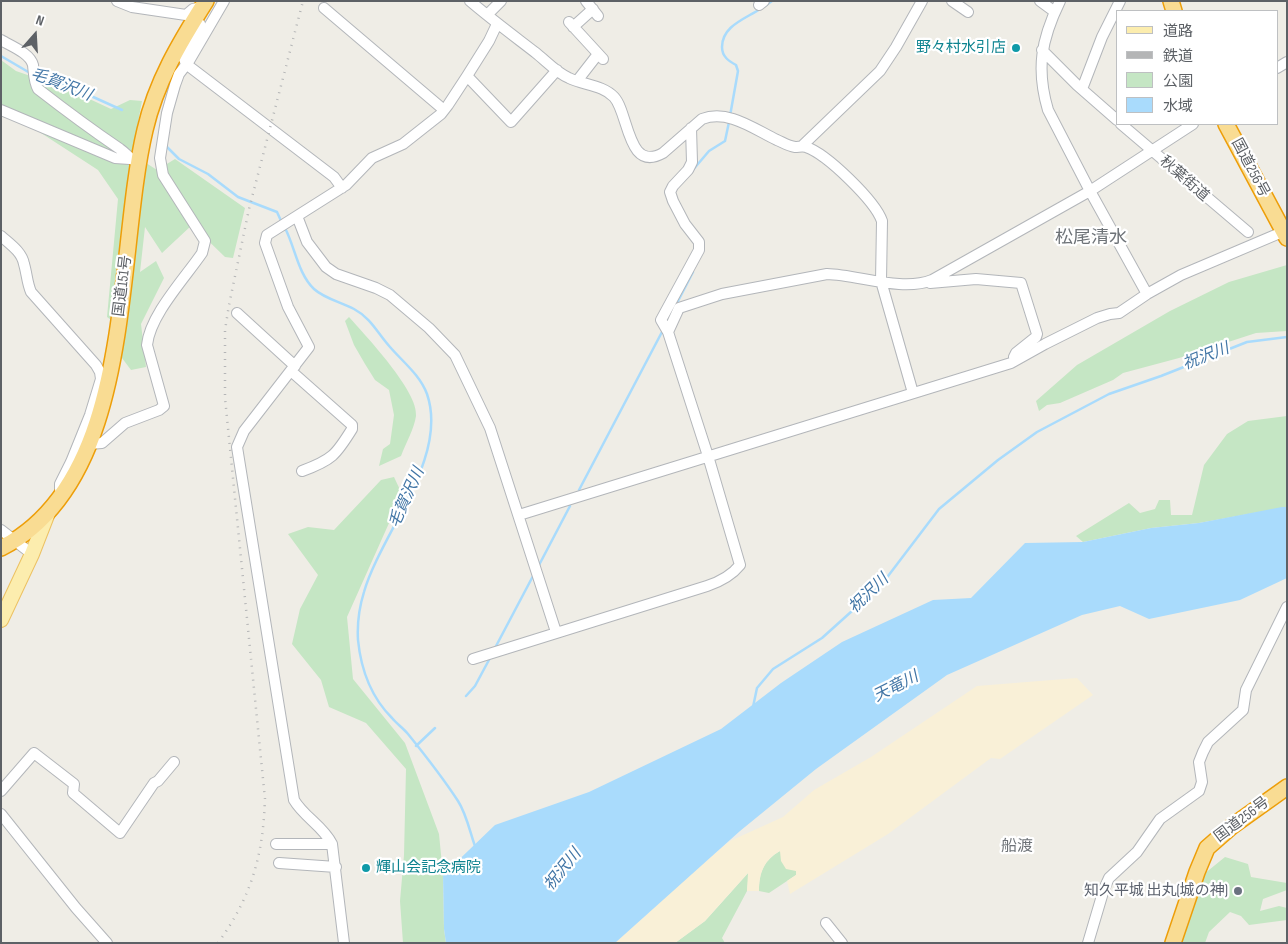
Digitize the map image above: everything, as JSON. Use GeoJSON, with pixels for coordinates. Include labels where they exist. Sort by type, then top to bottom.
{"type":"FeatureCollection","features":[{"type":"Feature","properties":{"kind":"highway","name":"国道151号"},"geometry":{"type":"LineString","coordinates":[[8,544],[48,513],[62,495],[89,444],[113,364],[134,161],[162,78],[201,9]]}},
{"type":"Feature","properties":{"kind":"highway","name":"国道256号"},"geometry":{"type":"LineString","coordinates":[[1227,125],[1285,233]]}},
{"type":"Feature","properties":{"kind":"highway","name":"国道256号"},"geometry":{"type":"LineString","coordinates":[[1173,943],[1207,848],[1231,827],[1287,787]]}},
{"type":"Feature","properties":{"kind":"main road"},"geometry":{"type":"LineString","coordinates":[[1,620],[32,554],[48,513]]}},
{"type":"Feature","properties":{"kind":"street"},"geometry":{"type":"LineString","coordinates":[[117,1],[132,7],[186,15],[193,9],[201,9],[200,24],[184,59],[186,64],[334,177],[342,188]]}},
{"type":"Feature","properties":{"kind":"street"},"geometry":{"type":"LineString","coordinates":[[89,444],[102,443],[126,423],[159,410],[164,406],[147,344],[148,338],[153,321],[202,253],[205,241],[163,175],[160,156],[170,98],[179,74],[189,61],[224,1]]}},
{"type":"Feature","properties":{"kind":"street"},"geometry":{"type":"LineString","coordinates":[[470,1],[497,24],[569,78],[611,94],[618,102],[633,145],[639,153],[647,157],[656,157],[663,153],[702,119],[710,116],[729,117],[791,146],[802,146],[810,149],[837,168],[879,212],[882,221],[881,281],[914,393]]}},
{"type":"Feature","properties":{"kind":"street"},"geometry":{"type":"LineString","coordinates":[[487,15],[501,1]]}},
{"type":"Feature","properties":{"kind":"street"},"geometry":{"type":"LineString","coordinates":[[802,146],[880,71],[922,1]]}},
{"type":"Feature","properties":{"kind":"street"},"geometry":{"type":"LineString","coordinates":[[952,1],[968,12]]}},
{"type":"Feature","properties":{"kind":"street"},"geometry":{"type":"LineString","coordinates":[[1040,1],[1055,12]]}},
{"type":"Feature","properties":{"kind":"street"},"geometry":{"type":"LineString","coordinates":[[1060,1],[1045,37],[1042,50],[1041,78],[1048,110],[1146,294]]}},
{"type":"Feature","properties":{"kind":"street"},"geometry":{"type":"LineString","coordinates":[[1082,89],[1102,36],[1120,1]]}},
{"type":"Feature","properties":{"kind":"street"},"geometry":{"type":"LineString","coordinates":[[324,8],[444,110]]}},
{"type":"Feature","properties":{"kind":"street"},"geometry":{"type":"LineString","coordinates":[[577,81],[601,57],[571,24],[593,9]]}},
{"type":"Feature","properties":{"kind":"street"},"geometry":{"type":"LineString","coordinates":[[344,943],[332,844],[327,834],[298,807],[294,800],[237,447],[244,431],[309,347],[288,307],[265,243],[267,235],[342,188],[372,158],[403,144],[444,110],[489,41],[497,24]]}},
{"type":"Feature","properties":{"kind":"street"},"geometry":{"type":"LineString","coordinates":[[1,40],[28,56],[32,64],[35,85],[38,89],[134,161]]}},
{"type":"Feature","properties":{"kind":"street"},"geometry":{"type":"LineString","coordinates":[[1042,50],[1116,119]]}},
{"type":"Feature","properties":{"kind":"street"},"geometry":{"type":"LineString","coordinates":[[467,76],[511,122],[557,70]]}},
{"type":"Feature","properties":{"kind":"street"},"geometry":{"type":"LineString","coordinates":[[1,110],[115,158],[134,161]]}},
{"type":"Feature","properties":{"kind":"street","name":"秋葉街道"},"geometry":{"type":"LineString","coordinates":[[1122,125],[1248,232]]}},
{"type":"Feature","properties":{"kind":"street"},"geometry":{"type":"LineString","coordinates":[[924,283],[1090,191],[1191,125]]}},
{"type":"Feature","properties":{"kind":"street"},"geometry":{"type":"LineString","coordinates":[[472,659],[707,586],[715,583],[740,565],[708,456],[661,320],[699,250],[699,242],[685,224],[670,192],[672,186],[688,170],[692,162],[691,128]]}},
{"type":"Feature","properties":{"kind":"street"},"geometry":{"type":"LineString","coordinates":[[294,218],[307,242],[326,267],[336,274],[390,295],[435,334],[455,355],[490,428],[556,632]]}},
{"type":"Feature","properties":{"kind":"street"},"geometry":{"type":"LineString","coordinates":[[519,515],[1011,363],[1097,318],[1119,313],[1146,294],[1181,275],[1285,233]]}},
{"type":"Feature","properties":{"kind":"street"},"geometry":{"type":"LineString","coordinates":[[1,236],[21,256],[31,292],[96,365],[100,372],[101,379],[90,415],[60,484],[62,495]]}},
{"type":"Feature","properties":{"kind":"street"},"geometry":{"type":"LineString","coordinates":[[665,328],[679,308],[722,294],[827,274],[840,274],[910,284],[976,279],[1021,283],[1037,334],[1036,337],[1016,353],[1011,363]]}},
{"type":"Feature","properties":{"kind":"street"},"geometry":{"type":"LineString","coordinates":[[237,313],[352,425],[352,429],[339,451],[324,463],[302,471]]}},
{"type":"Feature","properties":{"kind":"street"},"geometry":{"type":"LineString","coordinates":[[1,530],[8,544],[32,554]]}},
{"type":"Feature","properties":{"kind":"street"},"geometry":{"type":"LineString","coordinates":[[1088,943],[1109,878],[1137,852],[1160,819],[1199,791],[1202,782],[1199,762],[1202,752],[1208,742],[1244,710],[1246,690],[1287,607]]}},
{"type":"Feature","properties":{"kind":"street"},"geometry":{"type":"LineString","coordinates":[[1,791],[34,753],[74,784],[73,793],[120,833],[154,783],[158,781],[174,762]]}},
{"type":"Feature","properties":{"kind":"street"},"geometry":{"type":"LineString","coordinates":[[1,814],[76,908],[107,943]]}},
{"type":"Feature","properties":{"kind":"street"},"geometry":{"type":"LineString","coordinates":[[276,844],[332,844]]}},
{"type":"Feature","properties":{"kind":"street"},"geometry":{"type":"LineString","coordinates":[[279,863],[336,868]]}},
{"type":"Feature","properties":{"kind":"street"},"geometry":{"type":"LineString","coordinates":[[826,923],[842,943]]}},
{"type":"Feature","properties":{"kind":"green space"},"geometry":{"type":"Polygon","coordinates":[[[1,60],[16,71],[68,89],[111,109],[130,100],[142,101],[132,154],[157,170],[175,159],[245,208],[233,258],[225,257],[192,225],[162,253],[145,227],[140,272],[156,261],[164,278],[141,324],[146,367],[131,370],[119,354],[124,329],[107,317],[118,199],[98,170],[1,107],[1,60]]]}},
{"type":"Feature","properties":{"kind":"green space"},"geometry":{"type":"Polygon","coordinates":[[[1287,265],[1287,331],[1256,333],[1179,358],[1123,373],[1113,380],[1060,403],[1047,405],[1039,411],[1036,401],[1077,365],[1170,311],[1229,282],[1287,265]]]}},
{"type":"Feature","properties":{"kind":"green space"},"geometry":{"type":"Polygon","coordinates":[[[349,317],[390,364],[415,406],[415,421],[401,456],[379,466],[383,449],[390,444],[394,415],[389,390],[375,380],[354,345],[345,321],[349,317]]]}},
{"type":"Feature","properties":{"kind":"green space"},"geometry":{"type":"Polygon","coordinates":[[[1287,416],[1287,507],[1199,523],[1151,528],[1083,542],[1076,536],[1129,503],[1140,513],[1155,509],[1159,500],[1170,500],[1171,515],[1192,515],[1204,465],[1227,434],[1248,421],[1287,416]]]}},
{"type":"Feature","properties":{"kind":"green space"},"geometry":{"type":"Polygon","coordinates":[[[394,477],[402,494],[347,617],[353,679],[405,743],[439,834],[446,943],[403,943],[400,901],[404,855],[406,769],[366,723],[329,707],[321,680],[292,644],[300,609],[318,575],[288,534],[308,527],[334,530],[381,480],[394,477]]]}},
{"type":"Feature","properties":{"kind":"green space"},"geometry":{"type":"Polygon","coordinates":[[[780,851],[796,871],[796,875],[769,893],[759,891],[761,872],[770,858],[780,851]]]}},
{"type":"Feature","properties":{"kind":"green space"},"geometry":{"type":"Polygon","coordinates":[[[1225,857],[1248,864],[1251,877],[1287,883],[1287,890],[1263,899],[1260,911],[1279,906],[1287,908],[1287,920],[1249,925],[1241,916],[1230,912],[1209,932],[1205,943],[1179,943],[1204,874],[1225,857]]]}},
{"type":"Feature","properties":{"kind":"green space"},"geometry":{"type":"Polygon","coordinates":[[[749,872],[747,891],[722,938],[725,943],[675,943],[705,921],[749,872]]]}},
{"type":"Feature","properties":{"kind":"sand"},"geometry":{"type":"Polygon","coordinates":[[[1077,678],[1093,695],[1000,759],[991,758],[888,834],[790,894],[787,881],[796,875],[796,871],[786,869],[781,861],[780,851],[766,863],[761,873],[759,891],[747,891],[748,873],[705,921],[675,943],[614,943],[678,884],[730,841],[783,817],[814,790],[871,757],[977,686],[1077,678]]]}},
{"type":"Feature","properties":{"kind":"water","name":"天竜川"},"geometry":{"type":"Polygon","coordinates":[[[1287,507],[1287,578],[1240,600],[1149,619],[1120,606],[1082,615],[947,675],[816,769],[740,831],[615,943],[446,943],[443,875],[495,825],[589,792],[721,729],[781,683],[842,642],[933,600],[971,598],[1025,543],[1083,542],[1151,528],[1199,523],[1287,507]]]}},
{"type":"Feature","properties":{"kind":"waterway"},"geometry":{"type":"LineString","coordinates":[[765,6],[772,1]]}},
{"type":"Feature","properties":{"kind":"waterway"},"geometry":{"type":"LineString","coordinates":[[730,116],[738,71],[736,65],[728,60],[723,53],[723,40],[730,28],[760,9]]}},
{"type":"Feature","properties":{"kind":"waterway","name":"毛賀沢川"},"geometry":{"type":"LineString","coordinates":[[1,56],[30,73]]}},
{"type":"Feature","properties":{"kind":"waterway","name":"毛賀沢川"},"geometry":{"type":"LineString","coordinates":[[38,75],[60,82],[122,110]]}},
{"type":"Feature","properties":{"kind":"waterway"},"geometry":{"type":"LineString","coordinates":[[692,171],[709,151],[725,141],[729,122]]}},
{"type":"Feature","properties":{"kind":"waterway","name":"毛賀沢川"},"geometry":{"type":"LineString","coordinates":[[165,145],[179,159],[208,174],[238,197],[277,212],[282,223]]}},
{"type":"Feature","properties":{"kind":"waterway","name":"毛賀沢川"},"geometry":{"type":"LineString","coordinates":[[285,228],[300,268],[314,289],[354,309],[365,317],[416,375],[427,394],[431,418],[429,444],[410,495],[372,569],[361,604],[358,640],[368,682],[378,701],[421,750],[458,801],[466,817],[475,846]]}},
{"type":"Feature","properties":{"kind":"waterway"},"geometry":{"type":"LineString","coordinates":[[676,305],[693,272]]}},
{"type":"Feature","properties":{"kind":"waterway"},"geometry":{"type":"LineString","coordinates":[[579,490],[663,330]]}},
{"type":"Feature","properties":{"kind":"waterway","name":"祝沢川"},"geometry":{"type":"LineString","coordinates":[[753,707],[757,688],[773,669],[822,638],[882,584],[939,509],[998,460],[1037,432],[1109,394],[1247,342],[1287,337]]}},
{"type":"Feature","properties":{"kind":"waterway"},"geometry":{"type":"LineString","coordinates":[[538,567],[570,506]]}},
{"type":"Feature","properties":{"kind":"waterway"},"geometry":{"type":"LineString","coordinates":[[495,648],[533,576]]}},
{"type":"Feature","properties":{"kind":"waterway"},"geometry":{"type":"LineString","coordinates":[[466,696],[475,686],[490,658]]}},
{"type":"Feature","properties":{"kind":"waterway"},"geometry":{"type":"LineString","coordinates":[[416,746],[435,728]]}},
{"type":"Feature","properties":{"kind":"railway"},"geometry":{"type":"LineString","coordinates":[[218,943],[239,909],[254,874],[262,839],[265,799],[225,398],[225,330],[249,209],[303,1]]}},
{"type":"Feature","properties":{"kind":"place","name":"野々村水引店"},"geometry":{"type":"Point","coordinates":[1016,48]}},
{"type":"Feature","properties":{"kind":"place","name":"輝山会記念病院"},"geometry":{"type":"Point","coordinates":[366,868]}},
{"type":"Feature","properties":{"kind":"place","name":"知久平城 出丸(城の神)"},"geometry":{"type":"Point","coordinates":[1238,891]}},
{"type":"Feature","properties":{"kind":"district","name":"松尾清水"},"geometry":{"type":"Point","coordinates":[1091,238]}},
{"type":"Feature","properties":{"kind":"district","name":"船渡"},"geometry":{"type":"Point","coordinates":[1017,847]}}]}
